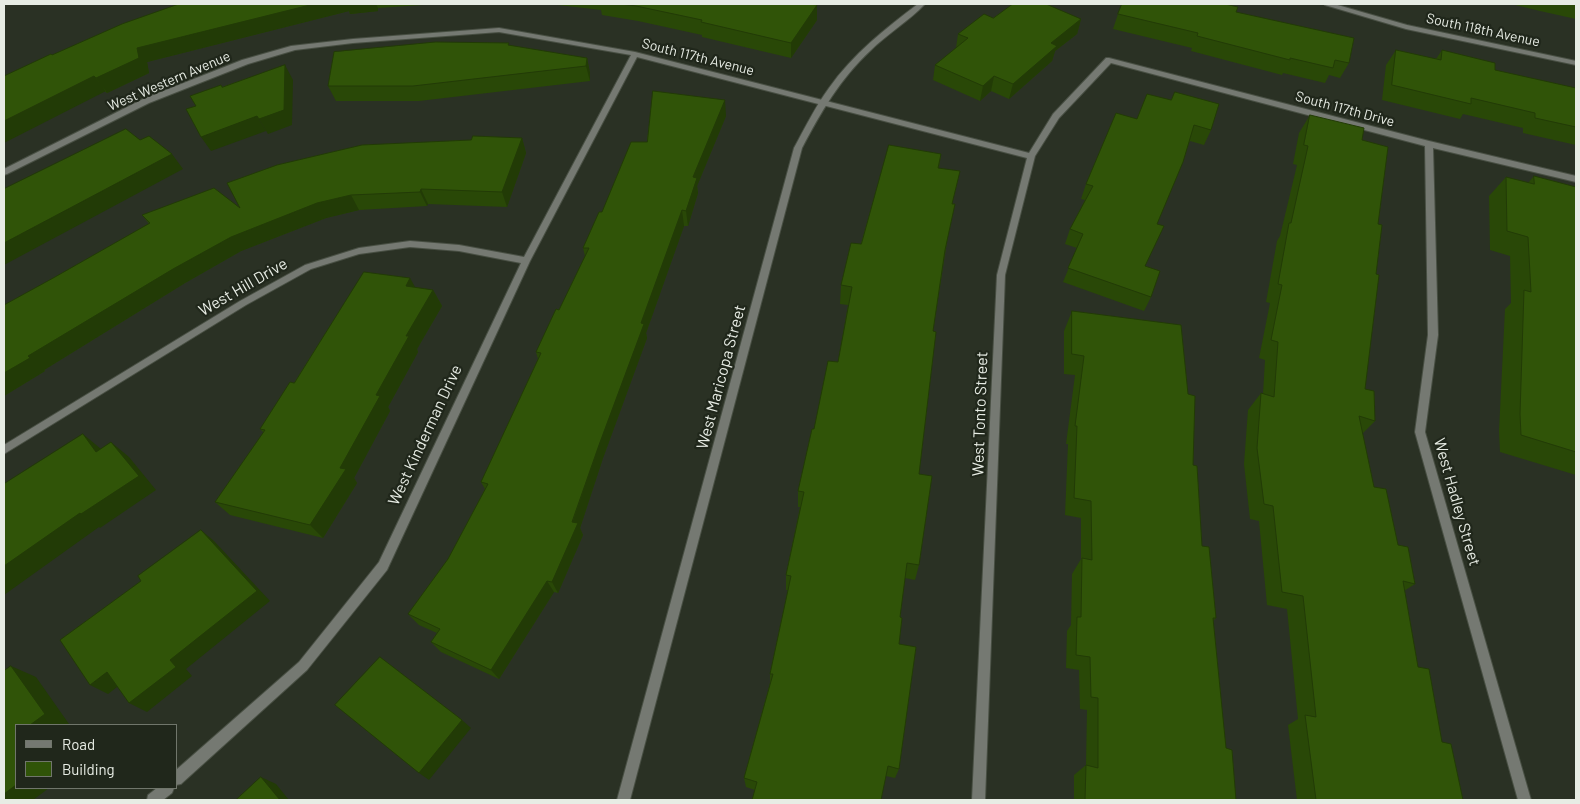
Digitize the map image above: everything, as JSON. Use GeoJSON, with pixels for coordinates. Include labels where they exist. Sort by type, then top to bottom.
{"type":"FeatureCollection","features":[{"type":"Feature","properties":{"kind":"street","name":"West Maricopa Street"},"geometry":{"type":"LineString","coordinates":[[623,800],[798,148],[823,102],[851,65],[892,26],[922,4]]}},
{"type":"Feature","properties":{"kind":"street","name":"South 118th Avenue"},"geometry":{"type":"LineString","coordinates":[[1326,4],[1406,27],[1576,63]]}},
{"type":"Feature","properties":{"kind":"street","name":"South 117th Avenue"},"geometry":{"type":"LineString","coordinates":[[353,40],[499,30],[636,54],[1031,156]]}},
{"type":"Feature","properties":{"kind":"street","name":"West Western Avenue"},"geometry":{"type":"LineString","coordinates":[[4,172],[146,101],[245,62],[294,48],[353,40]]}},
{"type":"Feature","properties":{"kind":"street","name":"West Kinderman Drive"},"geometry":{"type":"LineString","coordinates":[[178,777],[303,666],[383,566],[526,260],[636,54]]}},
{"type":"Feature","properties":{"kind":"street","name":"South 117th Drive"},"geometry":{"type":"LineString","coordinates":[[1109,60],[1429,144],[1576,179]]}},
{"type":"Feature","properties":{"kind":"street","name":"West Tonto Street"},"geometry":{"type":"LineString","coordinates":[[978,800],[1001,275],[1031,156],[1056,116],[1109,60]]}},
{"type":"Feature","properties":{"kind":"street","name":"West Hadley Street"},"geometry":{"type":"LineString","coordinates":[[1429,144],[1433,335],[1420,432],[1525,800]]}},
{"type":"Feature","properties":{"kind":"street","name":"West Hill Drive"},"geometry":{"type":"LineString","coordinates":[[4,450],[243,303],[308,267],[359,251],[410,244],[459,248],[526,260]]}},
{"type":"Feature","properties":{"kind":"street"},"geometry":{"type":"LineString","coordinates":[[153,800],[166,789]]}},
{"type":"Feature","properties":{"kind":"building"},"geometry":{"type":"Polygon","coordinates":[[[179,4],[314,4],[137,48],[139,58],[96,78],[94,76],[4,121],[4,76],[122,24],[179,4]]]}},
{"type":"Feature","properties":{"kind":"building"},"geometry":{"type":"Polygon","coordinates":[[[621,4],[817,5],[791,43],[701,22],[702,20],[621,4]]]}},
{"type":"Feature","properties":{"kind":"building"},"geometry":{"type":"Polygon","coordinates":[[[1013,4],[1046,4],[1081,19],[1051,43],[1057,46],[1013,84],[994,76],[983,86],[935,65],[968,38],[958,34],[984,14],[993,18],[1013,4]]]}},
{"type":"Feature","properties":{"kind":"building"},"geometry":{"type":"Polygon","coordinates":[[[1122,4],[1225,4],[1238,7],[1236,12],[1354,38],[1349,63],[1335,60],[1333,68],[1290,58],[1290,60],[1197,36],[1198,33],[1118,14],[1122,4]]]}},
{"type":"Feature","properties":{"kind":"building"},"geometry":{"type":"Polygon","coordinates":[[[436,42],[509,43],[508,45],[587,58],[586,66],[413,86],[328,86],[334,52],[436,42]]]}},
{"type":"Feature","properties":{"kind":"building"},"geometry":{"type":"Polygon","coordinates":[[[1396,50],[1441,60],[1442,50],[1495,63],[1495,70],[1576,88],[1576,127],[1535,118],[1535,113],[1471,98],[1471,104],[1392,85],[1396,50]]]}},
{"type":"Feature","properties":{"kind":"building"},"geometry":{"type":"Polygon","coordinates":[[[285,65],[284,110],[259,119],[257,116],[201,137],[186,109],[196,106],[190,96],[285,65]]]}},
{"type":"Feature","properties":{"kind":"building"},"geometry":{"type":"Polygon","coordinates":[[[653,91],[725,100],[693,177],[697,178],[686,211],[682,210],[641,323],[644,324],[572,522],[578,523],[552,582],[547,581],[491,670],[431,642],[440,629],[408,614],[448,559],[488,484],[481,482],[541,353],[536,352],[556,309],[559,310],[589,248],[583,248],[599,212],[602,212],[631,142],[647,142],[653,91]]]}},
{"type":"Feature","properties":{"kind":"building"},"geometry":{"type":"Polygon","coordinates":[[[1175,92],[1219,104],[1211,130],[1194,125],[1183,162],[1157,224],[1164,226],[1145,266],[1160,271],[1151,297],[1068,268],[1083,234],[1070,229],[1093,186],[1086,184],[1116,113],[1137,119],[1147,94],[1171,100],[1175,92]]]}},
{"type":"Feature","properties":{"kind":"building"},"geometry":{"type":"Polygon","coordinates":[[[1310,115],[1364,128],[1362,140],[1388,147],[1378,224],[1382,225],[1376,274],[1379,275],[1365,389],[1374,391],[1375,421],[1359,416],[1374,487],[1386,489],[1398,545],[1408,547],[1415,584],[1403,581],[1418,667],[1429,669],[1442,742],[1451,744],[1463,800],[1316,800],[1305,715],[1316,717],[1303,596],[1282,592],[1273,506],[1264,504],[1257,448],[1261,393],[1274,397],[1278,342],[1271,340],[1282,285],[1278,284],[1289,223],[1291,223],[1308,146],[1304,145],[1310,115]]]}},
{"type":"Feature","properties":{"kind":"building"},"geometry":{"type":"Polygon","coordinates":[[[126,129],[140,140],[149,136],[172,154],[4,243],[4,189],[126,129]]]}},
{"type":"Feature","properties":{"kind":"building"},"geometry":{"type":"Polygon","coordinates":[[[473,136],[522,138],[502,192],[421,189],[420,192],[351,195],[317,203],[231,237],[173,269],[28,356],[30,358],[4,373],[4,305],[150,223],[142,215],[214,188],[240,208],[227,183],[277,165],[362,145],[471,140],[473,136]]]}},
{"type":"Feature","properties":{"kind":"building"},"geometry":{"type":"Polygon","coordinates":[[[889,145],[941,154],[938,168],[960,171],[952,204],[955,204],[945,250],[933,331],[936,332],[919,474],[932,476],[919,565],[907,563],[900,617],[902,618],[899,644],[916,647],[899,769],[888,766],[881,800],[752,800],[757,782],[744,778],[773,674],[770,674],[791,576],[786,575],[804,492],[798,491],[812,429],[814,429],[828,361],[838,362],[852,287],[841,285],[851,243],[861,244],[889,145]]]}},
{"type":"Feature","properties":{"kind":"building"},"geometry":{"type":"Polygon","coordinates":[[[1534,176],[1576,187],[1576,452],[1521,435],[1524,290],[1531,292],[1528,237],[1507,231],[1506,177],[1534,184],[1534,176]]]}},
{"type":"Feature","properties":{"kind":"building"},"geometry":{"type":"Polygon","coordinates":[[[364,272],[410,278],[406,286],[433,290],[406,336],[409,336],[376,395],[380,396],[340,468],[346,469],[310,525],[215,502],[265,430],[260,429],[290,382],[294,383],[364,272]]]}},
{"type":"Feature","properties":{"kind":"building"},"geometry":{"type":"Polygon","coordinates":[[[1072,311],[1181,325],[1188,394],[1195,396],[1193,465],[1197,466],[1202,546],[1209,547],[1216,618],[1213,618],[1226,748],[1232,750],[1236,800],[1085,800],[1086,765],[1098,768],[1098,698],[1091,697],[1090,657],[1076,655],[1077,617],[1081,617],[1082,558],[1092,560],[1091,501],[1074,498],[1077,426],[1075,426],[1084,356],[1072,354],[1072,311]]]}},
{"type":"Feature","properties":{"kind":"building"},"geometry":{"type":"Polygon","coordinates":[[[83,434],[96,452],[111,442],[139,476],[80,513],[4,566],[4,484],[83,434]]]}},
{"type":"Feature","properties":{"kind":"building"},"geometry":{"type":"Polygon","coordinates":[[[201,530],[257,591],[170,660],[176,667],[129,703],[107,672],[90,685],[60,640],[141,581],[138,576],[201,530]]]}},
{"type":"Feature","properties":{"kind":"building"},"geometry":{"type":"Polygon","coordinates":[[[380,657],[462,720],[419,773],[335,705],[380,657]]]}},
{"type":"Feature","properties":{"kind":"building"},"geometry":{"type":"Polygon","coordinates":[[[11,666],[45,714],[31,724],[15,724],[15,786],[4,794],[4,671],[11,666]]]}},
{"type":"Feature","properties":{"kind":"building"},"geometry":{"type":"Polygon","coordinates":[[[261,777],[280,800],[236,800],[261,777]]]}}]}
